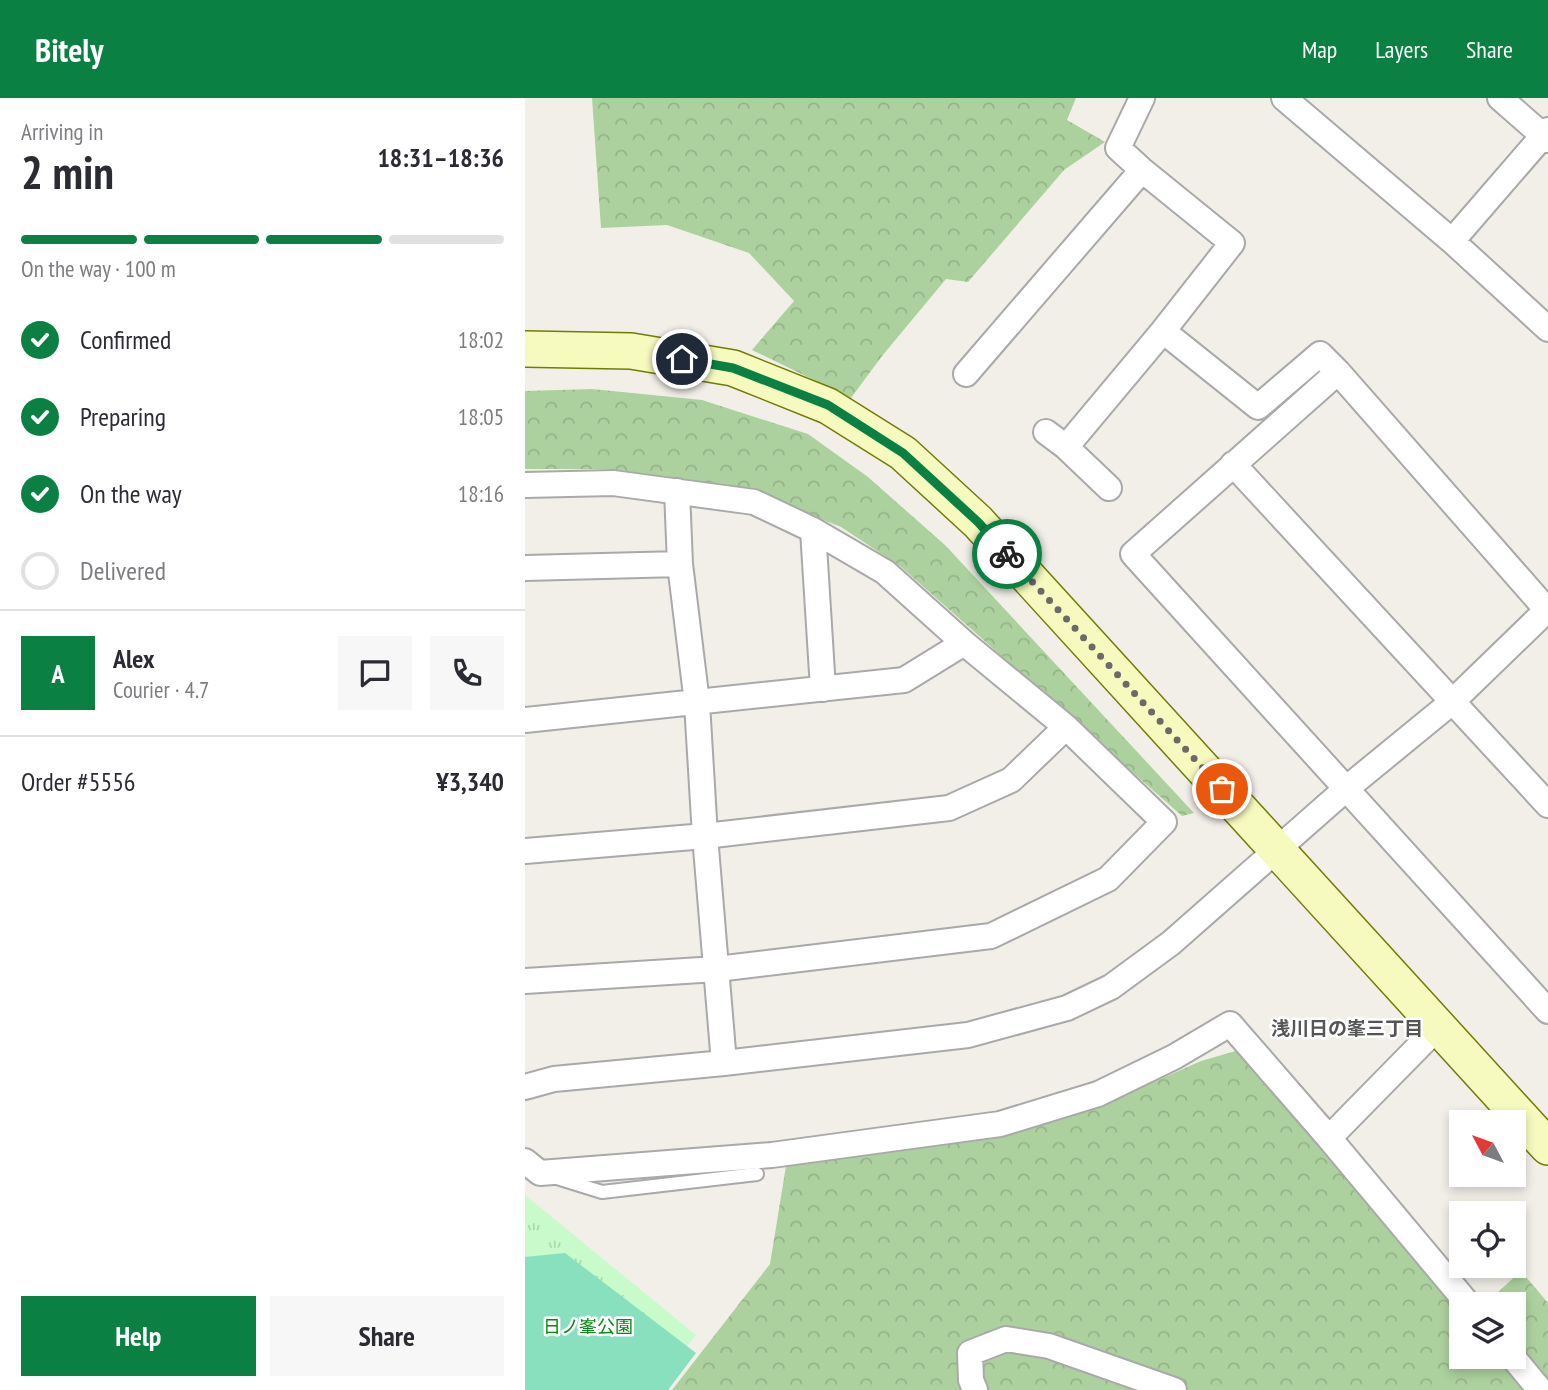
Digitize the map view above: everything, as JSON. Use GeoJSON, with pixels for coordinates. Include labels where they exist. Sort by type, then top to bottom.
{"type":"FeatureCollection","features":[{"type":"Feature","properties":{"kind":"street"},"geometry":{"type":"LineString","coordinates":[[1066,447],[1232,243],[1118,148],[1142,98]]}},
{"type":"Feature","properties":{"kind":"street"},"geometry":{"type":"LineString","coordinates":[[1284,98],[1452,241],[1548,329]]}},
{"type":"Feature","properties":{"kind":"street"},"geometry":{"type":"LineString","coordinates":[[1452,241],[1546,135],[1500,98]]}},
{"type":"Feature","properties":{"kind":"street"},"geometry":{"type":"LineString","coordinates":[[966,374],[1142,170]]}},
{"type":"Feature","properties":{"kind":"street"},"geometry":{"type":"LineString","coordinates":[[525,1087],[554,1079],[968,1035],[1067,1008],[1111,987],[1171,943],[1347,788],[1453,702],[1548,610],[1320,354],[1258,407],[1163,331]]}},
{"type":"Feature","properties":{"kind":"street"},"geometry":{"type":"LineString","coordinates":[[525,349],[631,351],[733,368],[828,405],[903,453],[978,522],[1548,1147]]}},
{"type":"Feature","properties":{"kind":"street"},"geometry":{"type":"LineString","coordinates":[[1338,372],[1133,554],[1548,1011]]}},
{"type":"Feature","properties":{"kind":"street"},"geometry":{"type":"LineString","coordinates":[[1046,432],[1109,488]]}},
{"type":"Feature","properties":{"kind":"street"},"geometry":{"type":"LineString","coordinates":[[1233,464],[1548,805]]}},
{"type":"Feature","properties":{"kind":"street"},"geometry":{"type":"LineString","coordinates":[[525,485],[613,483],[754,502],[813,530],[885,572],[964,643],[1066,727],[1164,822],[1108,879],[991,936],[717,969],[525,981]]}},
{"type":"Feature","properties":{"kind":"street"},"geometry":{"type":"LineString","coordinates":[[677,491],[680,565],[697,703],[724,1063]]}},
{"type":"Feature","properties":{"kind":"street"},"geometry":{"type":"LineString","coordinates":[[813,530],[823,689]]}},
{"type":"Feature","properties":{"kind":"street"},"geometry":{"type":"LineString","coordinates":[[525,568],[680,565]]}},
{"type":"Feature","properties":{"kind":"street"},"geometry":{"type":"LineString","coordinates":[[525,720],[904,680],[964,643]]}},
{"type":"Feature","properties":{"kind":"street"},"geometry":{"type":"LineString","coordinates":[[525,851],[705,836],[949,808],[1011,780],[1066,727]]}},
{"type":"Feature","properties":{"kind":"street"},"geometry":{"type":"LineString","coordinates":[[532,1167],[772,1155],[1000,1124],[1098,1094],[1174,1057],[1230,1024],[1458,1292]]}},
{"type":"Feature","properties":{"kind":"street"},"geometry":{"type":"LineString","coordinates":[[1329,1138],[1438,1027]]}},
{"type":"Feature","properties":{"kind":"street"},"geometry":{"type":"LineString","coordinates":[[975,1390],[971,1380],[970,1353],[1006,1339],[1049,1346],[1174,1390]]}},
{"type":"Feature","properties":{"kind":"street"},"geometry":{"type":"LineString","coordinates":[[1523,1369],[1540,1390]]}},
{"type":"Feature","properties":{"kind":"lane"},"geometry":{"type":"LineString","coordinates":[[532,1167],[602,1192],[757,1174]]}},
{"type":"Feature","properties":{"kind":"green space"},"geometry":{"type":"Polygon","coordinates":[[[592,98],[1076,98],[1067,120],[1105,142],[1064,170],[968,282],[946,279],[851,398],[752,350],[794,301],[749,253],[667,225],[601,228],[592,98]]]}},
{"type":"Feature","properties":{"kind":"green space"},"geometry":{"type":"Polygon","coordinates":[[[592,389],[702,400],[808,434],[868,477],[945,545],[1194,813],[1182,816],[900,566],[841,527],[736,486],[610,469],[525,469],[525,391],[592,389]]]}},
{"type":"Feature","properties":{"kind":"green space"},"geometry":{"type":"Polygon","coordinates":[[[1239,1050],[1449,1294],[1449,1369],[1526,1369],[1526,1292],[1498,1292],[1513,1278],[1526,1277],[1548,1303],[1548,1390],[672,1390],[770,1264],[786,1166],[1000,1134],[1147,1085],[1201,1061],[1239,1050]]]}},
{"type":"Feature","properties":{"kind":"green space","name":"日ノ峯公園"},"geometry":{"type":"Polygon","coordinates":[[[525,1195],[696,1335],[653,1390],[525,1390],[525,1195]]]}},
{"type":"Feature","properties":{"kind":"green space","name":"日ノ峯公園"},"geometry":{"type":"Polygon","coordinates":[[[565,1253],[696,1353],[668,1390],[525,1390],[525,1257],[565,1253]]]}},
{"type":"Feature","properties":{"kind":"way so far"},"geometry":{"type":"LineString","coordinates":[[1007,554],[1222,789]]}},
{"type":"Feature","properties":{"kind":"district","name":"浅川日の峯三丁目"},"geometry":{"type":"Point","coordinates":[1347,1028]}},
{"type":"Feature","properties":{"kind":"route"},"geometry":{"type":"LineString","coordinates":[[682,359],[733,368],[828,405],[903,453],[978,522],[1007,554]]}}]}
